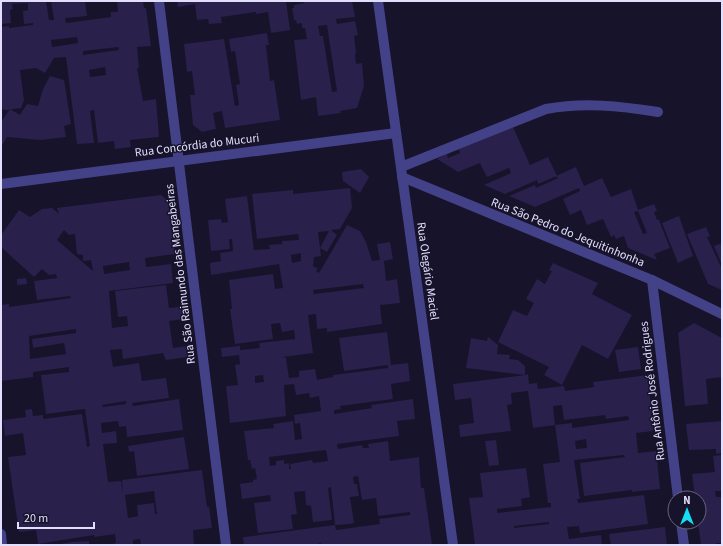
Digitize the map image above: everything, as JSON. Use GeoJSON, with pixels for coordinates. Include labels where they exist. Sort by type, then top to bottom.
{"type":"FeatureCollection","features":[{"type":"Feature","properties":{"kind":"street","name":"Rua São Raimundo das Mangabeiras"},"geometry":{"type":"LineString","coordinates":[[159,1],[226,545]]}},
{"type":"Feature","properties":{"kind":"street","name":"Rua Olegário Maciel"},"geometry":{"type":"LineString","coordinates":[[378,1],[453,545]]}},
{"type":"Feature","properties":{"kind":"street"},"geometry":{"type":"LineString","coordinates":[[402,172],[546,109],[564,106],[592,105],[617,106],[658,112]]}},
{"type":"Feature","properties":{"kind":"street","name":"Rua Concórdia do Mucuri"},"geometry":{"type":"LineString","coordinates":[[1,184],[396,133]]}},
{"type":"Feature","properties":{"kind":"street","name":"Rua São Pedro do Jequitinhonha"},"geometry":{"type":"LineString","coordinates":[[402,172],[652,280],[722,314]]}},
{"type":"Feature","properties":{"kind":"street","name":"Rua Antônio José Rodrigues"},"geometry":{"type":"LineString","coordinates":[[652,280],[677,490]]}},
{"type":"Feature","properties":{"kind":"street"},"geometry":{"type":"LineString","coordinates":[[682,530],[684,545]]}},
{"type":"Feature","properties":{"kind":"street"},"geometry":{"type":"LineString","coordinates":[[1,534],[2,545]]}},
{"type":"Feature","properties":{"kind":"building"},"geometry":{"type":"Polygon","coordinates":[[[1,1],[46,1],[49,20],[54,20],[51,1],[85,1],[87,16],[65,18],[66,23],[111,17],[111,12],[118,12],[117,1],[143,1],[144,8],[146,8],[151,46],[137,47],[139,68],[137,68],[143,101],[156,99],[159,137],[130,140],[131,147],[115,149],[114,141],[98,143],[94,110],[90,111],[94,143],[77,144],[66,57],[54,58],[45,73],[36,68],[20,70],[24,100],[21,108],[5,110],[1,108],[1,27],[9,26],[9,28],[33,25],[33,23],[24,24],[23,11],[28,10],[28,3],[12,4],[13,9],[10,10],[11,23],[1,24],[1,1]],[[77,37],[51,40],[52,47],[78,43],[77,37]],[[118,47],[83,51],[83,55],[119,50],[118,47]],[[105,67],[89,70],[90,77],[106,75],[105,67]]]}},
{"type":"Feature","properties":{"kind":"building"},"geometry":{"type":"Polygon","coordinates":[[[177,1],[286,1],[290,30],[271,33],[268,12],[256,14],[256,12],[221,17],[222,23],[209,24],[208,19],[197,20],[195,4],[178,7],[177,1]]]}},
{"type":"Feature","properties":{"kind":"building"},"geometry":{"type":"Polygon","coordinates":[[[304,1],[352,1],[355,17],[336,19],[337,24],[355,21],[358,35],[354,36],[356,64],[362,63],[364,86],[357,108],[340,111],[341,113],[318,116],[316,97],[301,100],[294,40],[307,39],[305,28],[302,28],[302,23],[297,24],[296,20],[294,20],[292,8],[294,8],[294,5],[304,3],[304,1]],[[327,25],[318,26],[320,36],[323,36],[332,92],[337,91],[327,25]]]}},
{"type":"Feature","properties":{"kind":"building"},"geometry":{"type":"Polygon","coordinates":[[[267,33],[269,45],[266,45],[270,81],[274,80],[280,120],[225,128],[222,111],[213,113],[216,129],[202,132],[193,125],[190,95],[195,95],[192,71],[187,72],[184,44],[224,39],[235,106],[239,105],[236,85],[240,84],[235,51],[231,52],[229,39],[267,33]]]}},
{"type":"Feature","properties":{"kind":"building"},"geometry":{"type":"Polygon","coordinates":[[[50,76],[64,80],[71,124],[64,126],[66,137],[40,140],[7,137],[1,147],[1,122],[10,109],[20,115],[27,104],[38,106],[43,89],[50,76]]]}},
{"type":"Feature","properties":{"kind":"building"},"geometry":{"type":"Polygon","coordinates":[[[513,127],[530,165],[548,157],[557,176],[538,184],[537,180],[505,194],[484,185],[511,173],[509,168],[487,177],[480,163],[458,172],[437,159],[447,154],[448,158],[460,153],[459,149],[513,127]]]}},
{"type":"Feature","properties":{"kind":"building"},"geometry":{"type":"Polygon","coordinates":[[[576,167],[584,186],[602,178],[611,197],[631,189],[638,210],[654,204],[657,211],[654,212],[657,220],[659,220],[670,248],[654,254],[657,260],[628,248],[624,236],[616,239],[614,235],[611,237],[603,219],[587,225],[581,210],[570,215],[563,199],[580,191],[579,188],[535,207],[509,196],[535,185],[536,188],[558,178],[556,176],[576,167]],[[638,211],[634,212],[643,234],[647,233],[638,211]]]}},
{"type":"Feature","properties":{"kind":"building"},"geometry":{"type":"Polygon","coordinates":[[[361,169],[369,177],[360,193],[343,181],[342,172],[361,169]]]}},
{"type":"Feature","properties":{"kind":"building"},"geometry":{"type":"Polygon","coordinates":[[[350,188],[352,208],[340,229],[331,230],[337,235],[327,252],[320,248],[321,256],[314,257],[313,266],[318,269],[316,271],[319,273],[347,225],[360,231],[366,242],[372,261],[380,260],[377,244],[390,242],[393,259],[384,261],[386,281],[397,279],[400,303],[380,305],[382,324],[327,332],[327,328],[317,329],[316,314],[308,315],[313,353],[283,357],[286,358],[289,378],[299,377],[299,371],[315,369],[317,380],[333,377],[333,375],[388,368],[388,365],[344,371],[339,338],[387,332],[391,365],[408,363],[410,381],[391,384],[393,399],[340,406],[341,409],[334,410],[334,414],[372,408],[371,405],[413,399],[415,419],[397,421],[399,436],[337,444],[338,449],[362,445],[363,448],[369,448],[368,444],[388,441],[390,461],[419,457],[421,488],[424,488],[432,545],[321,545],[321,543],[313,545],[244,545],[243,537],[335,525],[331,487],[328,488],[332,520],[313,522],[311,506],[306,505],[305,491],[294,492],[297,514],[291,515],[293,529],[258,533],[254,503],[271,501],[270,495],[242,499],[240,484],[253,482],[253,480],[257,479],[255,468],[252,469],[250,460],[248,460],[244,431],[274,428],[273,424],[293,421],[295,440],[302,439],[300,423],[295,424],[294,415],[321,411],[319,396],[310,398],[309,393],[296,395],[294,384],[284,385],[286,416],[230,423],[226,386],[238,385],[235,365],[240,364],[239,355],[222,357],[221,348],[240,346],[240,350],[260,348],[259,343],[295,339],[294,330],[282,332],[280,323],[271,324],[273,339],[235,344],[230,309],[232,309],[229,280],[273,274],[275,289],[283,288],[279,264],[211,275],[210,263],[221,261],[220,253],[233,251],[232,239],[229,239],[230,249],[211,251],[208,220],[221,219],[222,223],[228,222],[225,199],[247,196],[254,250],[270,249],[269,245],[282,244],[282,241],[299,240],[298,234],[257,239],[252,194],[293,190],[293,194],[350,188]],[[329,231],[318,232],[320,248],[329,231]],[[301,253],[291,255],[292,263],[301,261],[301,253]],[[363,284],[313,290],[314,294],[364,288],[363,284]],[[263,375],[255,376],[255,383],[264,382],[263,375]],[[326,450],[269,457],[270,466],[276,465],[276,461],[284,460],[284,464],[289,463],[289,469],[291,469],[290,464],[312,460],[313,463],[328,461],[326,450]],[[358,476],[353,477],[354,484],[357,484],[359,496],[350,497],[354,523],[335,525],[336,530],[380,524],[379,519],[410,515],[410,512],[378,516],[376,498],[362,500],[358,476]]]}},
{"type":"Feature","properties":{"kind":"building"},"geometry":{"type":"Polygon","coordinates":[[[161,195],[168,201],[175,254],[145,258],[146,267],[171,264],[173,283],[109,291],[112,328],[128,326],[127,316],[118,317],[115,291],[166,285],[169,308],[182,307],[184,319],[169,321],[173,348],[187,346],[188,357],[166,360],[163,353],[123,359],[122,349],[110,350],[113,367],[139,363],[142,381],[166,378],[169,398],[132,403],[133,406],[179,399],[183,430],[127,437],[126,426],[119,427],[118,421],[101,423],[102,433],[116,431],[117,443],[103,444],[108,482],[121,481],[123,493],[122,480],[202,470],[207,507],[209,507],[212,528],[193,530],[194,545],[141,545],[140,539],[133,540],[133,545],[108,545],[116,543],[115,534],[94,537],[94,535],[38,544],[36,530],[19,532],[8,457],[26,455],[23,433],[5,436],[3,420],[26,417],[25,410],[32,409],[33,416],[43,415],[43,419],[82,414],[87,447],[90,446],[85,409],[46,414],[41,375],[69,372],[69,367],[33,372],[33,377],[1,381],[1,305],[9,304],[9,307],[71,298],[70,296],[37,300],[34,281],[57,278],[56,274],[49,275],[42,269],[34,277],[1,247],[1,235],[19,210],[30,217],[42,209],[52,208],[59,214],[57,208],[161,195]],[[64,230],[57,240],[93,271],[91,260],[83,261],[83,255],[77,254],[75,234],[69,235],[64,230]],[[129,262],[103,266],[104,274],[130,270],[129,262]],[[76,329],[29,336],[30,359],[66,354],[64,343],[33,348],[32,339],[76,333],[76,329]],[[126,401],[102,405],[103,407],[126,404],[126,401]],[[154,491],[125,495],[128,518],[138,516],[137,505],[154,503],[155,514],[157,514],[154,491]]]}},
{"type":"Feature","properties":{"kind":"building"},"geometry":{"type":"Polygon","coordinates":[[[679,216],[693,256],[678,263],[662,223],[679,216]]]}},
{"type":"Feature","properties":{"kind":"building"},"geometry":{"type":"Polygon","coordinates":[[[706,227],[710,236],[707,237],[722,269],[722,290],[708,284],[687,234],[706,227]]]}},
{"type":"Feature","properties":{"kind":"building"},"geometry":{"type":"Polygon","coordinates":[[[722,243],[722,265],[714,246],[722,243]]]}},
{"type":"Feature","properties":{"kind":"building"},"geometry":{"type":"Polygon","coordinates":[[[553,263],[598,283],[592,294],[632,315],[608,359],[582,345],[562,385],[544,375],[549,367],[498,342],[513,310],[527,316],[534,303],[526,299],[537,279],[545,284],[552,271],[549,270],[553,263]]]}},
{"type":"Feature","properties":{"kind":"building"},"geometry":{"type":"Polygon","coordinates":[[[26,278],[27,284],[17,285],[17,279],[26,278]]]}},
{"type":"Feature","properties":{"kind":"building"},"geometry":{"type":"Polygon","coordinates":[[[694,323],[722,338],[722,377],[706,379],[708,404],[685,406],[678,333],[694,323]]]}},
{"type":"Feature","properties":{"kind":"building"},"geometry":{"type":"Polygon","coordinates":[[[488,337],[498,345],[497,354],[510,355],[509,359],[518,360],[525,366],[525,375],[466,368],[471,338],[487,341],[488,337]]]}},
{"type":"Feature","properties":{"kind":"building"},"geometry":{"type":"Polygon","coordinates":[[[638,347],[641,369],[619,372],[615,350],[638,347]]]}},
{"type":"Feature","properties":{"kind":"building"},"geometry":{"type":"Polygon","coordinates":[[[528,374],[529,384],[537,383],[538,389],[564,386],[565,391],[594,387],[593,382],[648,375],[653,431],[636,433],[638,453],[656,451],[660,489],[632,492],[632,490],[584,496],[580,463],[625,457],[624,455],[574,460],[580,499],[577,499],[578,503],[644,495],[648,524],[580,533],[579,526],[567,527],[569,539],[601,535],[602,545],[475,545],[469,498],[483,497],[480,473],[526,468],[530,497],[521,499],[522,506],[497,509],[497,513],[551,507],[551,503],[548,503],[543,464],[560,462],[555,425],[533,428],[528,391],[511,393],[512,404],[507,405],[511,431],[460,437],[459,425],[474,423],[471,398],[455,400],[453,384],[528,374]],[[562,405],[553,406],[555,425],[572,423],[572,428],[629,420],[628,416],[606,419],[605,415],[564,420],[562,405]],[[586,439],[575,441],[576,449],[587,448],[586,439]],[[549,522],[514,526],[514,528],[549,524],[549,522]]]}},
{"type":"Feature","properties":{"kind":"building"},"geometry":{"type":"Polygon","coordinates":[[[722,421],[722,453],[716,454],[716,449],[689,450],[686,424],[722,421]]]}},
{"type":"Feature","properties":{"kind":"building"},"geometry":{"type":"Polygon","coordinates":[[[184,437],[189,469],[137,476],[134,451],[129,452],[128,446],[184,437]]]}},
{"type":"Feature","properties":{"kind":"building"},"geometry":{"type":"Polygon","coordinates":[[[496,440],[499,465],[489,466],[485,441],[496,440]]]}},
{"type":"Feature","properties":{"kind":"building"},"geometry":{"type":"Polygon","coordinates":[[[722,455],[722,491],[715,491],[716,497],[722,497],[722,543],[716,543],[717,545],[701,545],[699,530],[707,530],[707,490],[694,490],[692,474],[715,472],[713,456],[722,455]]]}},
{"type":"Feature","properties":{"kind":"building"},"geometry":{"type":"Polygon","coordinates":[[[665,527],[667,545],[611,545],[609,534],[665,527]]]}},
{"type":"Feature","properties":{"kind":"building"},"geometry":{"type":"Polygon","coordinates":[[[89,541],[89,545],[55,545],[72,542],[89,541]]]}}]}
